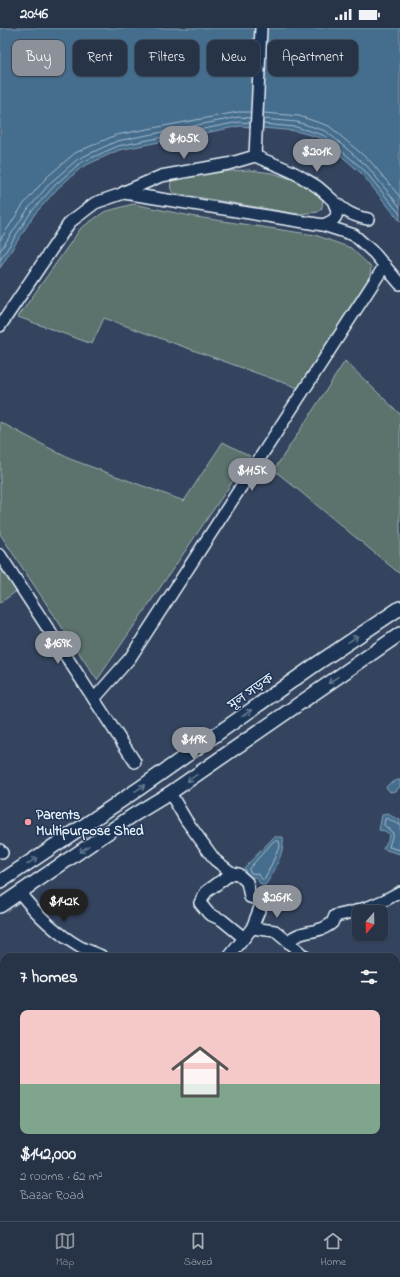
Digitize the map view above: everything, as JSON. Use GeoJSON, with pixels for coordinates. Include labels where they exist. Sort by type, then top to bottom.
{"type":"FeatureCollection","features":[{"type":"Feature","properties":{"kind":"street"},"geometry":{"type":"LineString","coordinates":[[255,156],[261,28]]}},
{"type":"Feature","properties":{"kind":"street"},"geometry":{"type":"LineString","coordinates":[[0,326],[70,222],[95,203],[124,193],[161,176],[228,164],[255,156],[301,176],[319,188],[334,203],[346,212],[368,219]]}},
{"type":"Feature","properties":{"kind":"street"},"geometry":{"type":"LineString","coordinates":[[124,193],[232,209],[323,225],[354,235],[374,253],[400,284]]}},
{"type":"Feature","properties":{"kind":"street"},"geometry":{"type":"LineString","coordinates":[[323,225],[331,222],[337,216],[338,211],[334,203]]}},
{"type":"Feature","properties":{"kind":"street"},"geometry":{"type":"LineString","coordinates":[[94,699],[130,658],[385,265]]}},
{"type":"Feature","properties":{"kind":"street"},"geometry":{"type":"LineString","coordinates":[[0,555],[135,762]]}},
{"type":"Feature","properties":{"kind":"street","name":"মূল সড়ক"},"geometry":{"type":"LineString","coordinates":[[0,882],[121,801],[315,665],[400,608]]}},
{"type":"Feature","properties":{"kind":"street"},"geometry":{"type":"LineString","coordinates":[[0,906],[132,816],[170,793],[400,634]]}},
{"type":"Feature","properties":{"kind":"street"},"geometry":{"type":"LineString","coordinates":[[170,793],[178,808],[215,860],[232,873],[238,874],[247,882],[250,897],[256,898],[265,895],[252,928],[232,953]]}},
{"type":"Feature","properties":{"kind":"street"},"geometry":{"type":"LineString","coordinates":[[121,801],[132,816]]}},
{"type":"Feature","properties":{"kind":"street"},"geometry":{"type":"LineString","coordinates":[[232,873],[206,892],[200,903],[209,914],[222,920],[244,938]]}},
{"type":"Feature","properties":{"kind":"street"},"geometry":{"type":"LineString","coordinates":[[288,942],[293,936],[321,929],[332,923],[335,916],[351,913],[387,899],[400,892]]}},
{"type":"Feature","properties":{"kind":"street"},"geometry":{"type":"LineString","coordinates":[[20,893],[34,911],[56,931],[82,948],[94,953]]}},
{"type":"Feature","properties":{"kind":"street"},"geometry":{"type":"LineString","coordinates":[[252,928],[275,930],[300,953]]}},
{"type":"Feature","properties":{"kind":"green space"},"geometry":{"type":"Polygon","coordinates":[[[249,170],[272,173],[292,179],[323,197],[322,208],[318,212],[298,214],[173,193],[171,189],[171,183],[174,177],[249,170]]]}},
{"type":"Feature","properties":{"kind":"green space"},"geometry":{"type":"Polygon","coordinates":[[[133,204],[196,217],[315,235],[351,248],[371,267],[370,276],[298,388],[104,318],[92,344],[18,317],[81,228],[104,212],[133,204]]]}},
{"type":"Feature","properties":{"kind":"green space"},"geometry":{"type":"Polygon","coordinates":[[[345,361],[400,414],[400,574],[274,470],[345,361]]]}},
{"type":"Feature","properties":{"kind":"green space"},"geometry":{"type":"Polygon","coordinates":[[[0,422],[70,459],[184,501],[223,442],[250,456],[97,680],[0,534],[0,422]]]}},
{"type":"Feature","properties":{"kind":"green space"},"geometry":{"type":"Polygon","coordinates":[[[0,568],[18,590],[0,603],[0,568]]]}},
{"type":"Feature","properties":{"kind":"water"},"geometry":{"type":"Polygon","coordinates":[[[0,28],[400,28],[400,221],[361,173],[321,138],[296,131],[240,126],[119,150],[82,167],[58,188],[34,215],[0,268],[0,28]]]}},
{"type":"Feature","properties":{"kind":"water"},"geometry":{"type":"Polygon","coordinates":[[[400,780],[400,787],[396,791],[390,792],[386,787],[390,783],[400,780]]]}},
{"type":"Feature","properties":{"kind":"water"},"geometry":{"type":"Polygon","coordinates":[[[388,814],[400,820],[400,854],[383,849],[388,840],[389,834],[385,831],[379,830],[382,815],[388,814]]]}},
{"type":"Feature","properties":{"kind":"water"},"geometry":{"type":"Polygon","coordinates":[[[274,837],[283,837],[281,855],[275,869],[265,885],[261,885],[256,877],[253,878],[248,876],[244,868],[274,837]]]}},
{"type":"Feature","properties":{"kind":"place","name":"Parents Multipurpose Shed"},"geometry":{"type":"Point","coordinates":[28,822]}}]}
